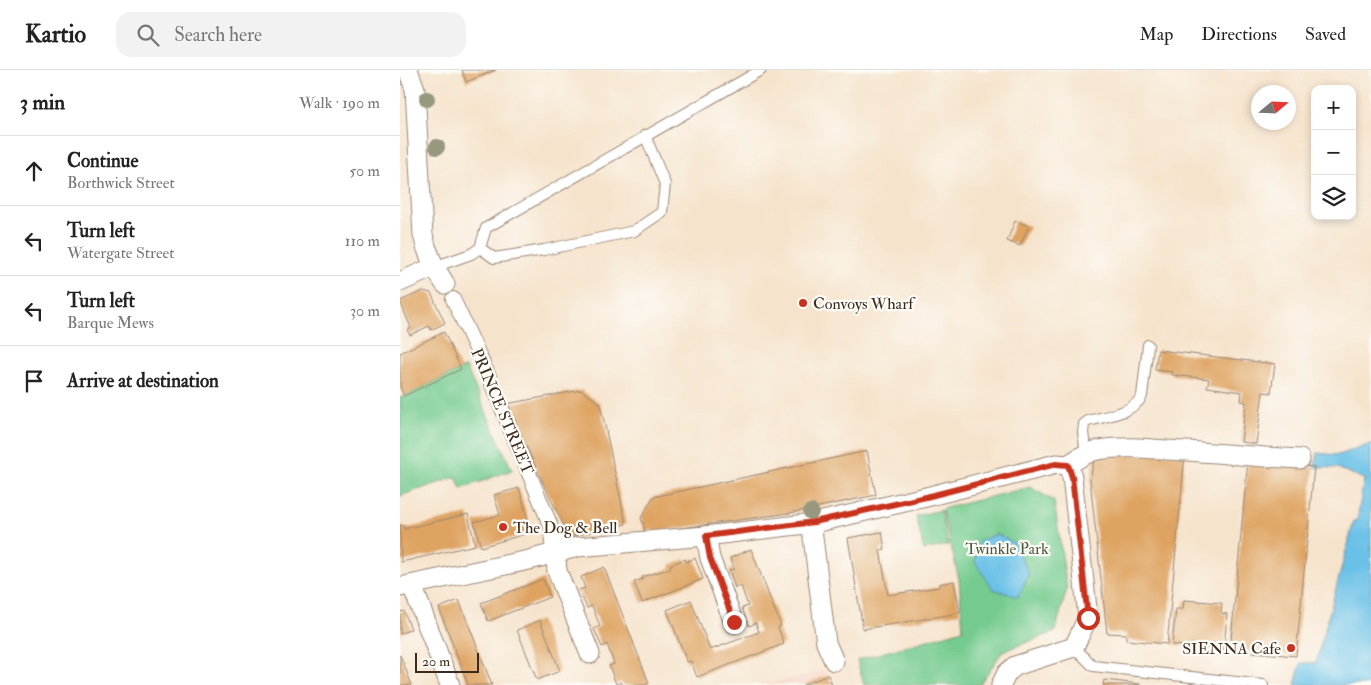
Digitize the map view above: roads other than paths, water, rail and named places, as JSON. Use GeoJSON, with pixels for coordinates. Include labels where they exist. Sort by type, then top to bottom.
{"type":"FeatureCollection","features":[{"type":"Feature","properties":{"kind":"street","name":"PRINCE STREET"},"geometry":{"type":"LineString","coordinates":[[408,70],[414,89],[423,235],[427,251],[486,370],[553,537]]}},
{"type":"Feature","properties":{"kind":"street"},"geometry":{"type":"LineString","coordinates":[[400,282],[434,267]]}},
{"type":"Feature","properties":{"kind":"street"},"geometry":{"type":"LineString","coordinates":[[553,537],[577,547],[706,536],[814,522],[926,497],[1056,464],[1068,465],[1086,454],[1097,450],[1122,447],[1247,457],[1300,459]]}},
{"type":"Feature","properties":{"kind":"street"},"geometry":{"type":"LineString","coordinates":[[1001,685],[1007,673],[1015,666],[1074,647],[1088,618],[1072,477],[1068,465]]}},
{"type":"Feature","properties":{"kind":"street"},"geometry":{"type":"LineString","coordinates":[[814,522],[812,529],[826,643],[834,661]]}},
{"type":"Feature","properties":{"kind":"street"},"geometry":{"type":"LineString","coordinates":[[706,536],[710,558],[734,622]]}},
{"type":"Feature","properties":{"kind":"street"},"geometry":{"type":"LineString","coordinates":[[450,685],[406,586],[529,560],[553,537]]}},
{"type":"Feature","properties":{"kind":"street"},"geometry":{"type":"LineString","coordinates":[[553,537],[557,571],[590,654]]}},
{"type":"Feature","properties":{"kind":"lane"},"geometry":{"type":"LineString","coordinates":[[434,267],[471,254],[480,248],[486,228],[761,70]]}},
{"type":"Feature","properties":{"kind":"lane"},"geometry":{"type":"LineString","coordinates":[[480,248],[494,258],[544,250],[634,231],[662,212],[665,184],[645,135]]}},
{"type":"Feature","properties":{"kind":"lane"},"geometry":{"type":"LineString","coordinates":[[1086,454],[1083,434],[1084,424],[1088,421],[1133,408],[1139,402],[1142,396],[1148,345]]}},
{"type":"Feature","properties":{"kind":"lane"},"geometry":{"type":"LineString","coordinates":[[1074,647],[1093,666],[1263,685]]}},
{"type":"Feature","properties":{"kind":"water"},"geometry":{"type":"Polygon","coordinates":[[[1371,444],[1371,685],[1295,685],[1301,663],[1316,663],[1354,521],[1357,521],[1364,479],[1337,468],[1314,467],[1317,453],[1339,455],[1371,444]]]}},
{"type":"Feature","properties":{"kind":"water"},"geometry":{"type":"Polygon","coordinates":[[[997,534],[1013,542],[1029,574],[1018,597],[993,589],[975,562],[979,541],[997,534]]]}},
{"type":"Feature","properties":{"kind":"place","name":"Convoys Wharf"},"geometry":{"type":"Point","coordinates":[803,303]}},
{"type":"Feature","properties":{"kind":"place","name":"The Dog & Bell"},"geometry":{"type":"Point","coordinates":[503,527]}},
{"type":"Feature","properties":{"kind":"place","name":"SIENNA Cafe"},"geometry":{"type":"Point","coordinates":[1291,648]}},
{"type":"Feature","properties":{"kind":"park label","name":"Twinkle Park"},"geometry":{"type":"Point","coordinates":[1007,548]}}]}
